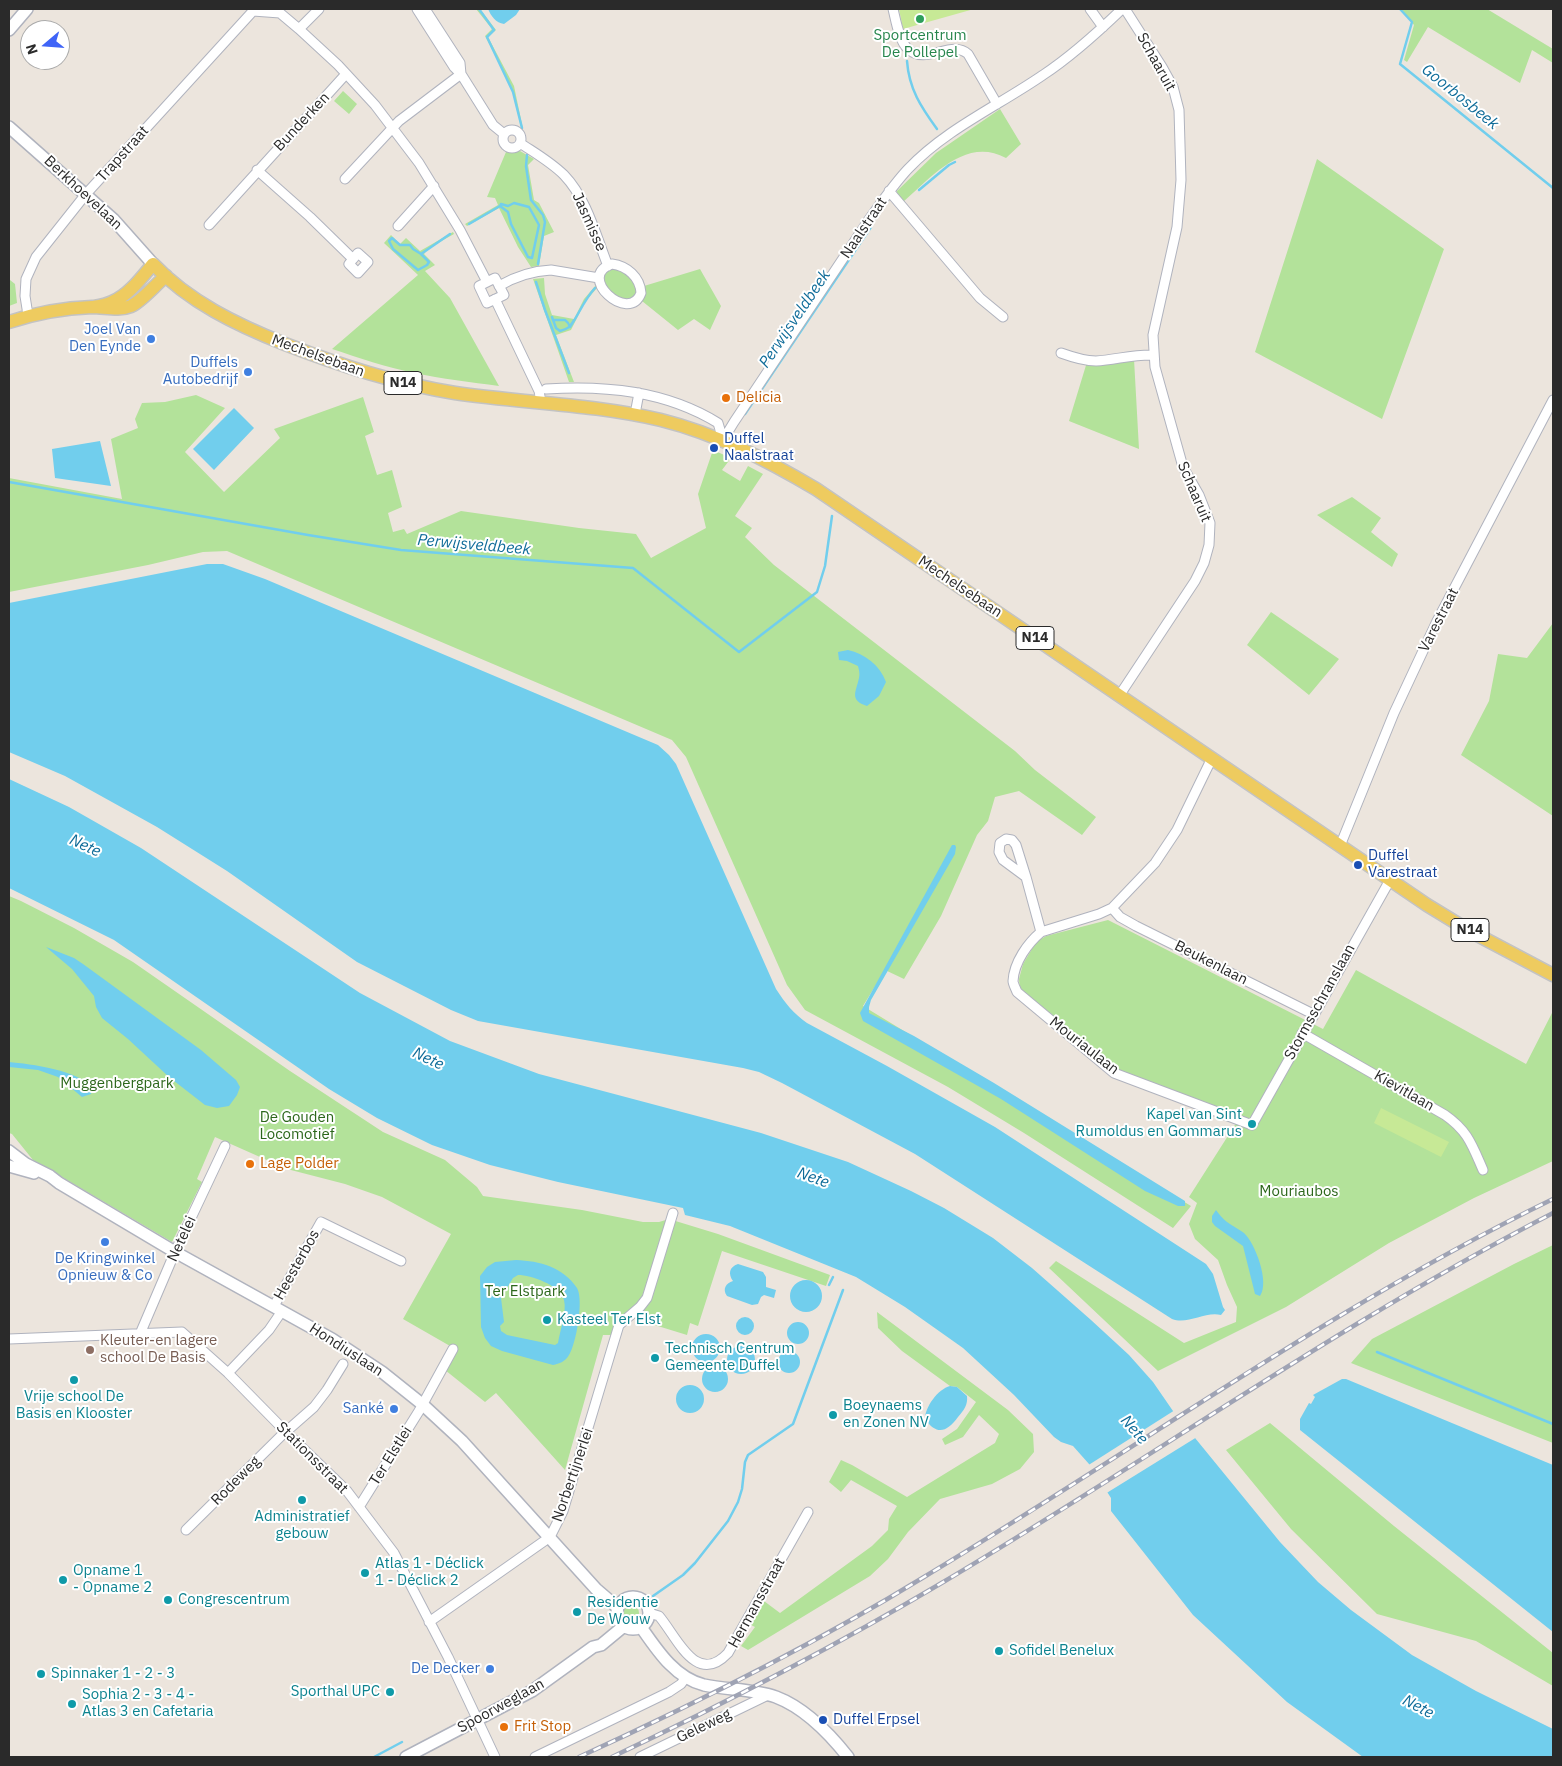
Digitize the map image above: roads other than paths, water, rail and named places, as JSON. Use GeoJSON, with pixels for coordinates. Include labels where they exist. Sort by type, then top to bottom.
{"type":"FeatureCollection","features":[{"type":"Feature","properties":{"kind":"main road","name":"Mechelsebaan"},"geometry":{"type":"LineString","coordinates":[[153,264],[201,303],[241,326],[360,372],[456,393],[635,414],[693,429],[723,440],[777,466],[816,489],[1340,846]]}},
{"type":"Feature","properties":{"kind":"main road"},"geometry":{"type":"LineString","coordinates":[[9,322],[28,315],[111,303],[119,299],[153,264]]}},
{"type":"Feature","properties":{"kind":"main road"},"geometry":{"type":"LineString","coordinates":[[93,307],[120,309],[132,306],[166,276]]}},
{"type":"Feature","properties":{"kind":"main road","name":"N14"},"geometry":{"type":"LineString","coordinates":[[1340,846],[1468,930],[1553,975]]}},
{"type":"Feature","properties":{"kind":"street"},"geometry":{"type":"LineString","coordinates":[[9,30],[27,9]]}},
{"type":"Feature","properties":{"kind":"street"},"geometry":{"type":"LineString","coordinates":[[299,29],[319,9]]}},
{"type":"Feature","properties":{"kind":"street"},"geometry":{"type":"LineString","coordinates":[[417,9],[454,68],[461,74]]}},
{"type":"Feature","properties":{"kind":"street"},"geometry":{"type":"LineString","coordinates":[[425,9],[460,63],[461,74]]}},
{"type":"Feature","properties":{"kind":"street"},"geometry":{"type":"LineString","coordinates":[[893,9],[902,39],[908,50],[920,54],[935,54],[956,48],[963,49],[968,54],[997,104]]}},
{"type":"Feature","properties":{"kind":"street"},"geometry":{"type":"LineString","coordinates":[[1090,9],[1102,27]]}},
{"type":"Feature","properties":{"kind":"street","name":"Naalstraat"},"geometry":{"type":"LineString","coordinates":[[723,440],[753,392],[889,191],[909,168],[931,148],[960,127],[1042,76],[1070,56],[1123,9]]}},
{"type":"Feature","properties":{"kind":"street","name":"Schaaruit"},"geometry":{"type":"LineString","coordinates":[[1119,696],[1195,581],[1204,563],[1209,545],[1210,523],[1199,495],[1183,467],[1163,399],[1154,355],[1153,334],[1177,227],[1181,180],[1179,110],[1173,87],[1162,66],[1123,9]]}},
{"type":"Feature","properties":{"kind":"street"},"geometry":{"type":"LineString","coordinates":[[252,10],[280,13],[346,74],[375,105],[419,162],[460,230],[487,282]]}},
{"type":"Feature","properties":{"kind":"street","name":"Trapstraat"},"geometry":{"type":"LineString","coordinates":[[28,315],[25,296],[26,279],[36,258],[86,194],[252,10]]}},
{"type":"Feature","properties":{"kind":"street","name":"Bunderken"},"geometry":{"type":"LineString","coordinates":[[209,225],[346,74]]}},
{"type":"Feature","properties":{"kind":"street"},"geometry":{"type":"LineString","coordinates":[[345,179],[392,128],[461,74]]}},
{"type":"Feature","properties":{"kind":"street","name":"Jasmisse"},"geometry":{"type":"LineString","coordinates":[[461,74],[493,125],[504,134],[509,130],[517,131],[521,135],[520,143],[546,160],[565,176],[583,204],[608,266]]}},
{"type":"Feature","properties":{"kind":"street","name":"Berkhoevelaan"},"geometry":{"type":"LineString","coordinates":[[9,127],[113,219],[153,264]]}},
{"type":"Feature","properties":{"kind":"street"},"geometry":{"type":"LineString","coordinates":[[257,170],[310,217],[353,259]]}},
{"type":"Feature","properties":{"kind":"street"},"geometry":{"type":"LineString","coordinates":[[398,226],[434,186]]}},
{"type":"Feature","properties":{"kind":"street","name":"Naalstraat"},"geometry":{"type":"LineString","coordinates":[[889,191],[980,298],[1002,317]]}},
{"type":"Feature","properties":{"kind":"street","name":"Jasmisse"},"geometry":{"type":"LineString","coordinates":[[618,265],[631,272],[640,285],[640,297],[635,302],[618,302],[604,291],[599,278],[601,271],[608,266],[618,265]]}},
{"type":"Feature","properties":{"kind":"street"},"geometry":{"type":"LineString","coordinates":[[499,286],[518,276],[544,270],[599,278]]}},
{"type":"Feature","properties":{"kind":"street"},"geometry":{"type":"LineString","coordinates":[[495,278],[499,286],[504,295],[487,303],[479,286],[495,278]]}},
{"type":"Feature","properties":{"kind":"street"},"geometry":{"type":"LineString","coordinates":[[495,299],[539,391],[541,402]]}},
{"type":"Feature","properties":{"kind":"street"},"geometry":{"type":"LineString","coordinates":[[1061,353],[1094,361],[1127,356],[1154,355]]}},
{"type":"Feature","properties":{"kind":"street"},"geometry":{"type":"LineString","coordinates":[[546,389],[592,387],[639,393],[672,402],[718,423],[723,440]]}},
{"type":"Feature","properties":{"kind":"street"},"geometry":{"type":"LineString","coordinates":[[635,414],[639,393]]}},
{"type":"Feature","properties":{"kind":"street","name":"Varestraat"},"geometry":{"type":"LineString","coordinates":[[1340,846],[1394,714],[1430,637],[1553,400]]}},
{"type":"Feature","properties":{"kind":"street"},"geometry":{"type":"LineString","coordinates":[[1026,878],[1041,932],[1099,914],[1112,908],[1155,862],[1177,830],[1212,758]]}},
{"type":"Feature","properties":{"kind":"street","name":"Stormsschranslaan"},"geometry":{"type":"LineString","coordinates":[[1252,1124],[1390,880]]}},
{"type":"Feature","properties":{"kind":"street","name":"Beukenlaan"},"geometry":{"type":"LineString","coordinates":[[1112,908],[1120,917],[1313,1014]]}},
{"type":"Feature","properties":{"kind":"street"},"geometry":{"type":"LineString","coordinates":[[1099,914],[1120,917]]}},
{"type":"Feature","properties":{"kind":"street","name":"Mouriaulaan"},"geometry":{"type":"LineString","coordinates":[[1041,932],[1030,941],[1020,958],[1013,981],[1017,992],[1114,1073],[1252,1124]]}},
{"type":"Feature","properties":{"kind":"street","name":"Kievitlaan"},"geometry":{"type":"LineString","coordinates":[[1302,1033],[1459,1124],[1468,1137],[1483,1170]]}},
{"type":"Feature","properties":{"kind":"street","name":"Netelei"},"geometry":{"type":"LineString","coordinates":[[140,1334],[175,1252],[225,1146]]}},
{"type":"Feature","properties":{"kind":"street","name":"Hondiuslaan"},"geometry":{"type":"LineString","coordinates":[[9,1151],[26,1164],[50,1176],[175,1252],[332,1339],[370,1363],[422,1404],[472,1452],[586,1577],[614,1596],[621,1613],[633,1629],[641,1627]]}},
{"type":"Feature","properties":{"kind":"street","name":"Hondiuslaan"},"geometry":{"type":"LineString","coordinates":[[9,1166],[59,1183]]}},
{"type":"Feature","properties":{"kind":"street","name":"Norbertijnerlei"},"geometry":{"type":"LineString","coordinates":[[429,1622],[550,1537],[563,1511],[620,1325],[647,1298],[673,1213]]}},
{"type":"Feature","properties":{"kind":"street","name":"Heesterbos"},"geometry":{"type":"LineString","coordinates":[[278,1309],[321,1222],[401,1261]]}},
{"type":"Feature","properties":{"kind":"street"},"geometry":{"type":"LineString","coordinates":[[228,1373],[269,1330],[278,1309]]}},
{"type":"Feature","properties":{"kind":"street","name":"Stationsstraat"},"geometry":{"type":"LineString","coordinates":[[9,1339],[182,1332],[228,1373],[347,1491],[394,1553],[448,1658],[494,1757]]}},
{"type":"Feature","properties":{"kind":"street","name":"Ter Elstlei"},"geometry":{"type":"LineString","coordinates":[[359,1507],[453,1349]]}},
{"type":"Feature","properties":{"kind":"street","name":"Rodeweg"},"geometry":{"type":"LineString","coordinates":[[186,1530],[318,1401],[343,1364]]}},
{"type":"Feature","properties":{"kind":"street","name":"Hermansstraat"},"geometry":{"type":"LineString","coordinates":[[649,1613],[659,1616],[684,1651],[699,1663],[714,1665],[728,1653],[808,1512]]}},
{"type":"Feature","properties":{"kind":"street","name":"Hondiuslaan"},"geometry":{"type":"LineString","coordinates":[[621,1613],[631,1596],[644,1601],[648,1606],[649,1613]]}},
{"type":"Feature","properties":{"kind":"street","name":"Spoorweglaan"},"geometry":{"type":"LineString","coordinates":[[406,1757],[532,1691],[593,1648],[621,1613]]}},
{"type":"Feature","properties":{"kind":"street"},"geometry":{"type":"LineString","coordinates":[[649,1613],[647,1620],[641,1627],[663,1658],[686,1677],[703,1685],[740,1689],[768,1695],[788,1702],[823,1729],[848,1757]]}},
{"type":"Feature","properties":{"kind":"street"},"geometry":{"type":"LineString","coordinates":[[534,1757],[669,1692],[681,1684],[686,1677]]}},
{"type":"Feature","properties":{"kind":"street","name":"Geleweg"},"geometry":{"type":"LineString","coordinates":[[640,1757],[768,1695]]}},
{"type":"Feature","properties":{"kind":"water"},"geometry":{"type":"Polygon","coordinates":[[[488,9],[520,9],[516,15],[504,24],[494,19],[488,9]]]}},
{"type":"Feature","properties":{"kind":"water"},"geometry":{"type":"Polygon","coordinates":[[[234,408],[254,428],[214,470],[193,449],[234,408]]]}},
{"type":"Feature","properties":{"kind":"water"},"geometry":{"type":"Polygon","coordinates":[[[100,441],[111,486],[55,478],[52,449],[100,441]]]}},
{"type":"Feature","properties":{"kind":"water"},"geometry":{"type":"Polygon","coordinates":[[[207,564],[223,564],[265,579],[658,745],[676,764],[776,989],[794,1012],[807,1023],[995,1127],[1206,1264],[1213,1274],[1225,1310],[1221,1315],[1215,1314],[1184,1320],[1172,1319],[915,1154],[759,1072],[478,1021],[451,1010],[357,962],[227,871],[157,827],[65,776],[9,752],[9,603],[207,564]]]}},
{"type":"Feature","properties":{"kind":"water"},"geometry":{"type":"Polygon","coordinates":[[[848,650],[866,657],[876,665],[886,682],[879,696],[867,706],[861,704],[855,695],[859,675],[858,666],[839,660],[838,652],[848,650]]]}},
{"type":"Feature","properties":{"kind":"water","name":"Nete"},"geometry":{"type":"Polygon","coordinates":[[[9,779],[69,807],[141,848],[360,993],[450,1041],[539,1074],[761,1133],[848,1162],[944,1208],[993,1238],[1032,1268],[1129,1355],[1153,1382],[1173,1411],[1280,1542],[1318,1582],[1351,1610],[1412,1655],[1476,1691],[1553,1729],[1553,1757],[1363,1757],[1287,1702],[1193,1615],[1111,1511],[1111,1498],[1089,1464],[1073,1446],[1061,1442],[1054,1437],[1014,1395],[963,1348],[905,1307],[856,1277],[730,1226],[685,1215],[683,1208],[558,1182],[490,1165],[432,1145],[377,1118],[329,1089],[114,940],[9,888],[9,779]]]}},
{"type":"Feature","properties":{"kind":"water"},"geometry":{"type":"Polygon","coordinates":[[[952,845],[956,847],[955,854],[871,1000],[869,1013],[914,1036],[994,1083],[1185,1201],[1185,1206],[1178,1206],[1145,1191],[1001,1099],[863,1021],[860,1013],[952,845]]]}},
{"type":"Feature","properties":{"kind":"water"},"geometry":{"type":"Polygon","coordinates":[[[46,947],[74,958],[83,964],[201,1050],[236,1080],[240,1087],[229,1106],[217,1108],[205,1105],[169,1077],[102,1018],[96,1007],[94,996],[72,969],[46,947]]]}},
{"type":"Feature","properties":{"kind":"water"},"geometry":{"type":"Polygon","coordinates":[[[9,1062],[42,1066],[77,1077],[86,1082],[92,1089],[91,1094],[82,1097],[58,1077],[38,1070],[9,1067],[9,1062]]]}},
{"type":"Feature","properties":{"kind":"water"},"geometry":{"type":"Polygon","coordinates":[[[1216,1210],[1226,1221],[1244,1233],[1253,1245],[1262,1273],[1263,1290],[1260,1296],[1255,1294],[1243,1246],[1212,1222],[1212,1216],[1216,1210]]]}},
{"type":"Feature","properties":{"kind":"water"},"geometry":{"type":"Polygon","coordinates":[[[516,1260],[550,1266],[565,1275],[577,1288],[580,1302],[576,1332],[572,1349],[564,1361],[553,1365],[502,1351],[491,1346],[485,1338],[481,1327],[480,1276],[487,1267],[495,1262],[516,1260]],[[518,1275],[513,1278],[501,1298],[504,1322],[500,1326],[501,1331],[507,1335],[555,1345],[558,1343],[563,1321],[564,1300],[551,1285],[524,1275],[518,1275]]]}},
{"type":"Feature","properties":{"kind":"water"},"geometry":{"type":"Polygon","coordinates":[[[738,1264],[763,1272],[766,1277],[766,1287],[776,1290],[774,1298],[764,1295],[758,1304],[752,1305],[727,1296],[726,1287],[728,1283],[733,1281],[730,1271],[738,1264]]]}},
{"type":"Feature","properties":{"kind":"water"},"geometry":{"type":"Polygon","coordinates":[[[806,1280],[812,1281],[817,1285],[821,1290],[821,1302],[817,1307],[812,1311],[806,1312],[800,1311],[795,1307],[791,1302],[790,1296],[791,1290],[795,1285],[800,1281],[806,1280]]]}},
{"type":"Feature","properties":{"kind":"water"},"geometry":{"type":"Polygon","coordinates":[[[745,1317],[751,1320],[754,1326],[751,1332],[745,1335],[739,1332],[736,1326],[739,1320],[745,1317]]]}},
{"type":"Feature","properties":{"kind":"water"},"geometry":{"type":"Polygon","coordinates":[[[798,1322],[806,1325],[809,1333],[806,1341],[798,1344],[790,1341],[787,1333],[790,1325],[798,1322]]]}},
{"type":"Feature","properties":{"kind":"water"},"geometry":{"type":"Polygon","coordinates":[[[706,1334],[716,1338],[720,1348],[716,1358],[706,1362],[696,1358],[692,1348],[696,1338],[706,1334]]]}},
{"type":"Feature","properties":{"kind":"water"},"geometry":{"type":"Polygon","coordinates":[[[741,1346],[751,1350],[755,1360],[751,1370],[741,1374],[731,1370],[727,1360],[731,1350],[741,1346]]]}},
{"type":"Feature","properties":{"kind":"water"},"geometry":{"type":"Polygon","coordinates":[[[789,1351],[797,1354],[800,1362],[797,1370],[789,1373],[781,1370],[778,1362],[781,1354],[789,1351]]]}},
{"type":"Feature","properties":{"kind":"water"},"geometry":{"type":"Polygon","coordinates":[[[715,1366],[724,1370],[728,1379],[724,1388],[715,1392],[706,1388],[702,1379],[706,1370],[715,1366]]]}},
{"type":"Feature","properties":{"kind":"water"},"geometry":{"type":"Polygon","coordinates":[[[1342,1379],[1346,1379],[1553,1465],[1553,1632],[1300,1430],[1300,1419],[1309,1403],[1311,1404],[1315,1397],[1313,1395],[1342,1379]]]}},
{"type":"Feature","properties":{"kind":"water"},"geometry":{"type":"Polygon","coordinates":[[[690,1385],[700,1389],[704,1399],[700,1409],[690,1413],[680,1409],[676,1399],[680,1389],[690,1385]]]}},
{"type":"Feature","properties":{"kind":"water"},"geometry":{"type":"Polygon","coordinates":[[[950,1386],[957,1387],[967,1396],[966,1405],[950,1426],[946,1429],[938,1430],[925,1419],[927,1409],[941,1391],[950,1386]]]}},
{"type":"Feature","properties":{"kind":"waterway"},"geometry":{"type":"LineString","coordinates":[[479,9],[494,30],[487,37],[513,92],[522,128]]}},
{"type":"Feature","properties":{"kind":"waterway","name":"Goorbosbeek"},"geometry":{"type":"LineString","coordinates":[[1400,9],[1412,22],[1400,64],[1553,188]]}},
{"type":"Feature","properties":{"kind":"waterway","name":"Perwijsveldbeek"},"geometry":{"type":"LineString","coordinates":[[907,61],[913,89],[937,129]]}},
{"type":"Feature","properties":{"kind":"waterway"},"geometry":{"type":"LineString","coordinates":[[527,155],[526,166],[531,200],[543,215],[545,222],[538,264]]}},
{"type":"Feature","properties":{"kind":"waterway","name":"Perwijsveldbeek"},"geometry":{"type":"LineString","coordinates":[[919,190],[955,162]]}},
{"type":"Feature","properties":{"kind":"waterway"},"geometry":{"type":"LineString","coordinates":[[469,224],[500,206],[508,212],[511,224],[528,257],[532,258],[539,225],[529,207],[514,203],[508,206],[501,204],[500,206]]}},
{"type":"Feature","properties":{"kind":"waterway","name":"Perwijsveldbeek"},"geometry":{"type":"LineString","coordinates":[[745,414],[871,227]]}},
{"type":"Feature","properties":{"kind":"waterway"},"geometry":{"type":"LineString","coordinates":[[421,254],[410,245],[400,245],[392,238],[389,241],[393,249],[418,270],[429,262],[421,254],[450,234]]}},
{"type":"Feature","properties":{"kind":"waterway"},"geometry":{"type":"LineString","coordinates":[[536,282],[569,373]]}},
{"type":"Feature","properties":{"kind":"waterway"},"geometry":{"type":"LineString","coordinates":[[574,320],[570,326],[560,331],[556,328],[552,317],[553,320],[565,320],[568,323],[570,326],[570,327],[595,288]]}},
{"type":"Feature","properties":{"kind":"waterway","name":"Perwijsveldbeek"},"geometry":{"type":"LineString","coordinates":[[9,482],[401,550],[633,568],[739,652],[817,592],[825,566],[832,516]]}},
{"type":"Feature","properties":{"kind":"waterway"},"geometry":{"type":"LineString","coordinates":[[829,1285],[833,1277]]}},
{"type":"Feature","properties":{"kind":"waterway"},"geometry":{"type":"LineString","coordinates":[[653,1596],[683,1575],[695,1563],[728,1521],[738,1502],[742,1489],[745,1462],[748,1455],[793,1424],[843,1290]]}},
{"type":"Feature","properties":{"kind":"waterway"},"geometry":{"type":"LineString","coordinates":[[1377,1352],[1553,1424]]}},
{"type":"Feature","properties":{"kind":"waterway"},"geometry":{"type":"LineString","coordinates":[[374,1757],[402,1742]]}},
{"type":"Feature","properties":{"kind":"railway"},"geometry":{"type":"LineString","coordinates":[[579,1757],[667,1716],[754,1672],[882,1602],[1391,1285],[1553,1199]]}},
{"type":"Feature","properties":{"kind":"railway"},"geometry":{"type":"LineString","coordinates":[[612,1757],[781,1673],[904,1605],[1021,1535],[1246,1392],[1398,1299],[1553,1213]]}},
{"type":"Feature","properties":{"kind":"place","name":"Sportcentrum De Pollepel"},"geometry":{"type":"Point","coordinates":[920,19]}},
{"type":"Feature","properties":{"kind":"place","name":"Joel Van Den Eynde"},"geometry":{"type":"Point","coordinates":[151,339]}},
{"type":"Feature","properties":{"kind":"place","name":"Duffels Autobedrijf"},"geometry":{"type":"Point","coordinates":[248,372]}},
{"type":"Feature","properties":{"kind":"place","name":"Delicia"},"geometry":{"type":"Point","coordinates":[726,398]}},
{"type":"Feature","properties":{"kind":"place","name":"Duffel Naalstraat"},"geometry":{"type":"Point","coordinates":[714,448]}},
{"type":"Feature","properties":{"kind":"place","name":"Duffel Varestraat"},"geometry":{"type":"Point","coordinates":[1358,865]}},
{"type":"Feature","properties":{"kind":"place","name":"Kapel van Sint Rumoldus en Gommarus"},"geometry":{"type":"Point","coordinates":[1252,1124]}},
{"type":"Feature","properties":{"kind":"place","name":"Lage Polder"},"geometry":{"type":"Point","coordinates":[250,1164]}},
{"type":"Feature","properties":{"kind":"place","name":"De Kringwinkel Opnieuw & Co"},"geometry":{"type":"Point","coordinates":[105,1242]}},
{"type":"Feature","properties":{"kind":"place","name":"Kasteel Ter Elst"},"geometry":{"type":"Point","coordinates":[547,1320]}},
{"type":"Feature","properties":{"kind":"place","name":"Kleuter-en lagere school De Basis"},"geometry":{"type":"Point","coordinates":[90,1350]}},
{"type":"Feature","properties":{"kind":"place","name":"Technisch Centrum Gemeente Duffel"},"geometry":{"type":"Point","coordinates":[655,1358]}},
{"type":"Feature","properties":{"kind":"place","name":"Vrije school De Basis en Klooster"},"geometry":{"type":"Point","coordinates":[74,1380]}},
{"type":"Feature","properties":{"kind":"place","name":"Sanké"},"geometry":{"type":"Point","coordinates":[394,1409]}},
{"type":"Feature","properties":{"kind":"place","name":"Boeynaems en Zonen NV"},"geometry":{"type":"Point","coordinates":[833,1415]}},
{"type":"Feature","properties":{"kind":"place","name":"Administratief gebouw"},"geometry":{"type":"Point","coordinates":[302,1500]}},
{"type":"Feature","properties":{"kind":"place","name":"Atlas 1 - Déclick 1 - Déclick 2"},"geometry":{"type":"Point","coordinates":[365,1573]}},
{"type":"Feature","properties":{"kind":"place","name":"Opname 1 - Opname 2"},"geometry":{"type":"Point","coordinates":[63,1580]}},
{"type":"Feature","properties":{"kind":"place","name":"Congrescentrum"},"geometry":{"type":"Point","coordinates":[168,1600]}},
{"type":"Feature","properties":{"kind":"place","name":"Residentie De Wouw"},"geometry":{"type":"Point","coordinates":[577,1612]}},
{"type":"Feature","properties":{"kind":"place","name":"Sofidel Benelux"},"geometry":{"type":"Point","coordinates":[999,1651]}},
{"type":"Feature","properties":{"kind":"place","name":"De Decker"},"geometry":{"type":"Point","coordinates":[490,1669]}},
{"type":"Feature","properties":{"kind":"place","name":"Spinnaker 1 - 2 - 3"},"geometry":{"type":"Point","coordinates":[41,1674]}},
{"type":"Feature","properties":{"kind":"place","name":"Sporthal UPC"},"geometry":{"type":"Point","coordinates":[390,1692]}},
{"type":"Feature","properties":{"kind":"place","name":"Sophia 2 - 3 - 4 - Atlas 3 en Cafetaria"},"geometry":{"type":"Point","coordinates":[72,1704]}},
{"type":"Feature","properties":{"kind":"place","name":"Duffel Erpsel"},"geometry":{"type":"Point","coordinates":[823,1720]}},
{"type":"Feature","properties":{"kind":"place","name":"Frit Stop"},"geometry":{"type":"Point","coordinates":[504,1727]}},
{"type":"Feature","properties":{"kind":"park label","name":"Muggenbergpark"},"geometry":{"type":"Point","coordinates":[117,1084]}},
{"type":"Feature","properties":{"kind":"park label","name":"De Gouden Locomotief"},"geometry":{"type":"Point","coordinates":[297,1126]}},
{"type":"Feature","properties":{"kind":"park label","name":"Mouriaubos"},"geometry":{"type":"Point","coordinates":[1299,1192]}},
{"type":"Feature","properties":{"kind":"park label","name":"Ter Elstpark"},"geometry":{"type":"Point","coordinates":[525,1292]}}]}
